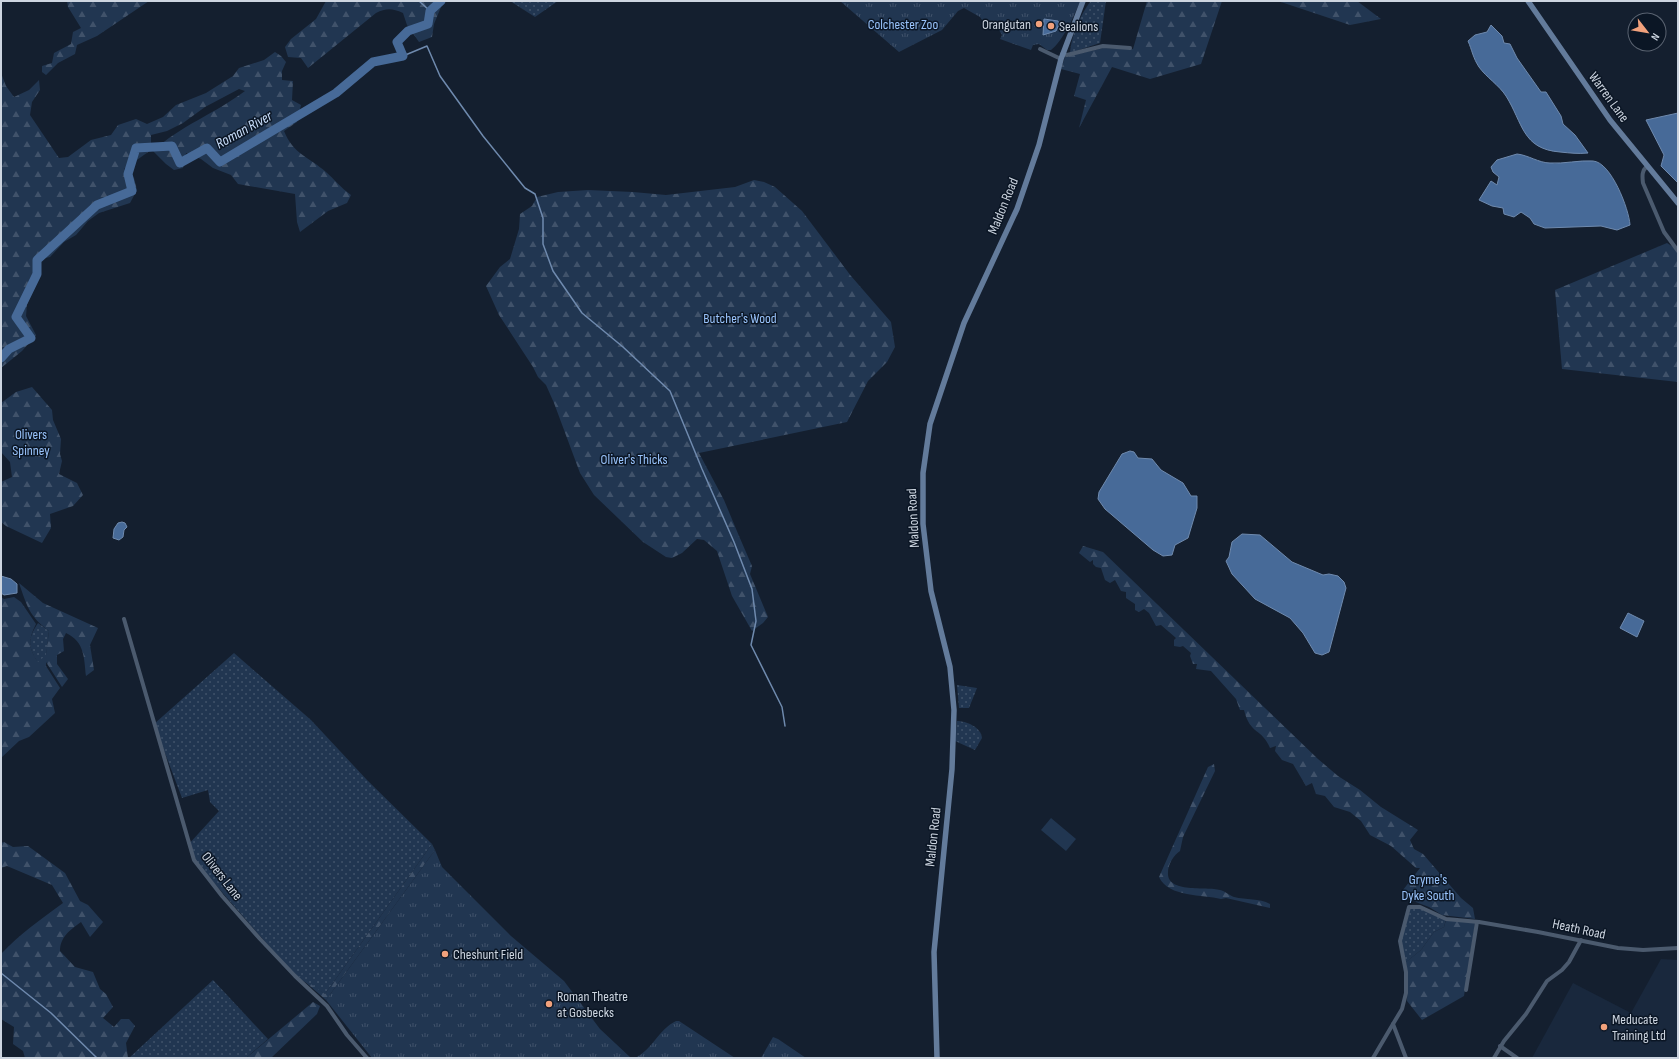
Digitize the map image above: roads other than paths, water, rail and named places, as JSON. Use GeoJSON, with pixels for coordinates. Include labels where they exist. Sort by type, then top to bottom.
{"type":"FeatureCollection","features":[{"type":"Feature","properties":{"kind":"main road","name":"Maldon Road"},"geometry":{"type":"LineString","coordinates":[[937,1058],[934,952],[952,769],[954,710],[950,667],[931,590],[923,524],[923,472],[930,424],[964,323],[1017,209],[1039,145],[1062,56],[1083,1]]}},
{"type":"Feature","properties":{"kind":"main road","name":"Warren Lane"},"geometry":{"type":"LineString","coordinates":[[1528,1],[1610,120],[1678,203]]}},
{"type":"Feature","properties":{"kind":"street"},"geometry":{"type":"LineString","coordinates":[[1040,49],[1062,56],[1103,46],[1130,48]]}},
{"type":"Feature","properties":{"kind":"street"},"geometry":{"type":"LineString","coordinates":[[1647,166],[1643,170],[1643,182],[1664,232],[1678,251]]}},
{"type":"Feature","properties":{"kind":"street","name":"Olivers Lane"},"geometry":{"type":"LineString","coordinates":[[124,619],[194,860],[222,896],[265,944],[295,976],[327,1006],[347,1035],[367,1058]]}},
{"type":"Feature","properties":{"kind":"street","name":"Heath Road"},"geometry":{"type":"LineString","coordinates":[[1393,1024],[1402,1009],[1406,993],[1405,968],[1400,941],[1409,907],[1420,907],[1446,919],[1476,922],[1581,940],[1618,948],[1643,950],[1678,948]]}},
{"type":"Feature","properties":{"kind":"street"},"geometry":{"type":"LineString","coordinates":[[1466,990],[1476,922]]}},
{"type":"Feature","properties":{"kind":"street"},"geometry":{"type":"LineString","coordinates":[[1494,1058],[1500,1046],[1526,1014],[1547,981],[1562,970],[1569,962],[1581,940]]}},
{"type":"Feature","properties":{"kind":"street"},"geometry":{"type":"LineString","coordinates":[[1373,1058],[1393,1024]]}},
{"type":"Feature","properties":{"kind":"street"},"geometry":{"type":"LineString","coordinates":[[1393,1024],[1406,1058]]}},
{"type":"Feature","properties":{"kind":"street"},"geometry":{"type":"LineString","coordinates":[[1500,1046],[1517,1058]]}},
{"type":"Feature","properties":{"kind":"waterway"},"geometry":{"type":"LineString","coordinates":[[419,1],[430,11]]}},
{"type":"Feature","properties":{"kind":"waterway","name":"Roman River"},"geometry":{"type":"LineString","coordinates":[[1,358],[9,349],[31,338],[16,317],[37,274],[37,260],[97,205],[132,191],[128,174],[136,148],[172,146],[180,163],[207,148],[220,162],[336,93],[373,62],[403,56],[397,42],[408,31],[428,24],[430,11],[441,1]]}},
{"type":"Feature","properties":{"kind":"waterway"},"geometry":{"type":"LineString","coordinates":[[403,56],[427,46],[440,76],[483,136],[525,188],[535,194],[543,218],[543,244],[553,271],[582,313],[623,347],[670,391],[734,542],[752,589],[756,621],[751,645],[782,707],[785,726]]}},
{"type":"Feature","properties":{"kind":"waterway"},"geometry":{"type":"LineString","coordinates":[[1,973],[51,1013],[97,1058]]}},
{"type":"Feature","properties":{"kind":"place","name":"Orangutan"},"geometry":{"type":"Point","coordinates":[1039,24]}},
{"type":"Feature","properties":{"kind":"place","name":"Sealions"},"geometry":{"type":"Point","coordinates":[1051,26]}},
{"type":"Feature","properties":{"kind":"place","name":"Cheshunt Field"},"geometry":{"type":"Point","coordinates":[445,954]}},
{"type":"Feature","properties":{"kind":"place","name":"Roman Theatre at Gosbecks"},"geometry":{"type":"Point","coordinates":[549,1004]}},
{"type":"Feature","properties":{"kind":"place","name":"Meducate Training Ltd"},"geometry":{"type":"Point","coordinates":[1604,1027]}},
{"type":"Feature","properties":{"kind":"park label","name":"Colchester Zoo"},"geometry":{"type":"Point","coordinates":[903,24]}},
{"type":"Feature","properties":{"kind":"park label","name":"Butcher's Wood"},"geometry":{"type":"Point","coordinates":[740,318]}},
{"type":"Feature","properties":{"kind":"park label","name":"Olivers Spinney"},"geometry":{"type":"Point","coordinates":[31,442]}},
{"type":"Feature","properties":{"kind":"park label","name":"Oliver's Thicks"},"geometry":{"type":"Point","coordinates":[634,459]}},
{"type":"Feature","properties":{"kind":"park label","name":"Gryme's Dyke South"},"geometry":{"type":"Point","coordinates":[1428,888]}}]}
